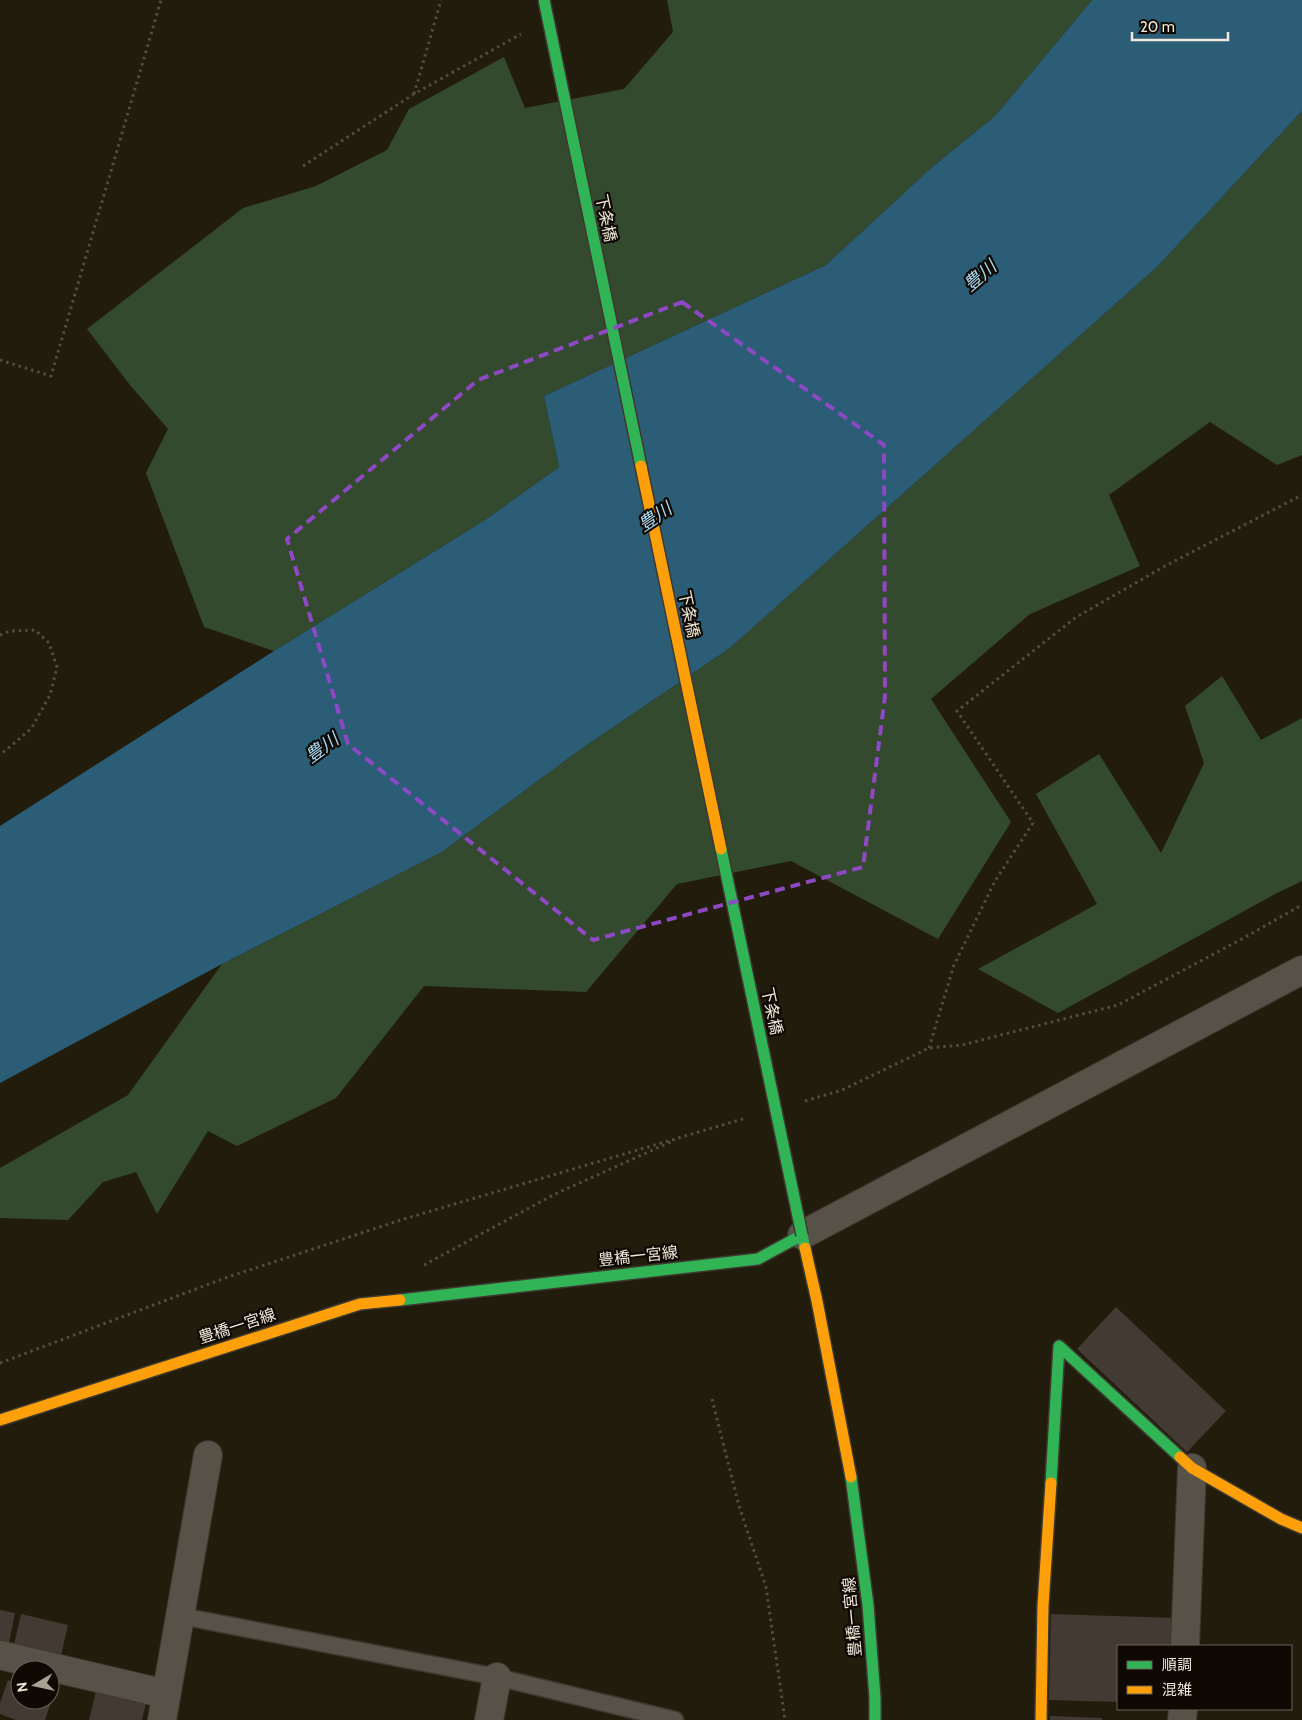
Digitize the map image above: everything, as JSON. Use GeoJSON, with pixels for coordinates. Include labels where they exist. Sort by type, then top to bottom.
{"type":"FeatureCollection","features":[{"type":"Feature","properties":{"kind":"main road","name":"下条橋"},"geometry":{"type":"LineString","coordinates":[[544,0],[802,1236]]}},
{"type":"Feature","properties":{"kind":"main road","name":"豊橋一宮線"},"geometry":{"type":"LineString","coordinates":[[0,1420],[360,1304],[758,1259],[802,1236],[817,1301],[852,1480],[868,1605],[875,1720]]}},
{"type":"Feature","properties":{"kind":"main road"},"geometry":{"type":"LineString","coordinates":[[1041,1720],[1044,1606],[1059,1346],[1192,1468],[1281,1519],[1302,1528]]}},
{"type":"Feature","properties":{"kind":"street"},"geometry":{"type":"LineString","coordinates":[[802,1236],[1302,970]]}},
{"type":"Feature","properties":{"kind":"street"},"geometry":{"type":"LineString","coordinates":[[0,1655],[164,1707],[208,1455]]}},
{"type":"Feature","properties":{"kind":"street"},"geometry":{"type":"LineString","coordinates":[[1185,1645],[1192,1468]]}},
{"type":"Feature","properties":{"kind":"street"},"geometry":{"type":"LineString","coordinates":[[489,1720],[497,1678]]}},
{"type":"Feature","properties":{"kind":"lane"},"geometry":{"type":"LineString","coordinates":[[181,1616],[497,1678],[675,1720]]}},
{"type":"Feature","properties":{"kind":"path"},"geometry":{"type":"LineString","coordinates":[[0,360],[51,376],[160,0]]}},
{"type":"Feature","properties":{"kind":"path"},"geometry":{"type":"LineString","coordinates":[[414,94],[441,0]]}},
{"type":"Feature","properties":{"kind":"path"},"geometry":{"type":"LineString","coordinates":[[302,166],[414,94],[522,33]]}},
{"type":"Feature","properties":{"kind":"path"},"geometry":{"type":"LineString","coordinates":[[929,1048],[954,966],[995,881],[1033,823],[957,711],[1075,618],[1165,566],[1302,495]]}},
{"type":"Feature","properties":{"kind":"path"},"geometry":{"type":"LineString","coordinates":[[0,635],[10,631],[35,630],[49,643],[57,667],[50,696],[31,729],[0,755]]}},
{"type":"Feature","properties":{"kind":"path"},"geometry":{"type":"LineString","coordinates":[[797,1103],[842,1090],[929,1048],[962,1045],[1118,1005],[1302,905]]}},
{"type":"Feature","properties":{"kind":"path"},"geometry":{"type":"LineString","coordinates":[[0,1363],[225,1278],[404,1219],[751,1116]]}},
{"type":"Feature","properties":{"kind":"path"},"geometry":{"type":"LineString","coordinates":[[423,1266],[430,1260],[555,1194],[687,1135]]}},
{"type":"Feature","properties":{"kind":"path"},"geometry":{"type":"LineString","coordinates":[[712,1399],[739,1506],[766,1588],[785,1720]]}},
{"type":"Feature","properties":{"kind":"highlighted area"},"geometry":{"type":"Polygon","coordinates":[[[682,302],[884,445],[885,696],[863,867],[593,940],[348,744],[287,539],[478,380],[682,302]]]}},
{"type":"Feature","properties":{"kind":"green space"},"geometry":{"type":"Polygon","coordinates":[[[667,0],[1092,0],[995,116],[931,168],[826,265],[544,396],[559,467],[485,520],[274,651],[204,627],[146,473],[168,429],[130,385],[87,329],[243,208],[316,186],[387,150],[409,109],[504,57],[525,108],[624,89],[673,32],[667,0]]]}},
{"type":"Feature","properties":{"kind":"green space"},"geometry":{"type":"Polygon","coordinates":[[[1302,111],[1302,455],[1277,465],[1210,422],[1109,495],[1140,566],[1030,614],[931,699],[1011,822],[938,939],[791,861],[677,884],[586,992],[424,986],[336,1098],[237,1146],[208,1131],[157,1214],[136,1172],[103,1182],[68,1220],[0,1218],[0,1168],[128,1095],[222,964],[442,852],[581,749],[730,648],[1158,266],[1302,111]]]}},
{"type":"Feature","properties":{"kind":"green space"},"geometry":{"type":"Polygon","coordinates":[[[1222,676],[1261,740],[1302,718],[1302,881],[1058,1013],[978,969],[1097,904],[1036,794],[1099,754],[1161,853],[1204,763],[1185,706],[1222,676]]]}},
{"type":"Feature","properties":{"kind":"water","name":"豊川"},"geometry":{"type":"Polygon","coordinates":[[[1092,0],[1302,0],[1302,111],[1158,266],[730,648],[581,749],[442,852],[222,964],[0,1083],[0,826],[274,651],[485,520],[559,467],[544,396],[826,265],[931,168],[995,116],[1092,0]]]}},
{"type":"Feature","properties":{"kind":"building"},"geometry":{"type":"Polygon","coordinates":[[[1116,1307],[1226,1411],[1187,1452],[1077,1349],[1116,1307]]]}},
{"type":"Feature","properties":{"kind":"building"},"geometry":{"type":"Polygon","coordinates":[[[0,1610],[15,1613],[8,1648],[0,1646],[0,1610]]]}},
{"type":"Feature","properties":{"kind":"building"},"geometry":{"type":"Polygon","coordinates":[[[21,1614],[68,1625],[60,1660],[13,1649],[21,1614]]]}},
{"type":"Feature","properties":{"kind":"building"},"geometry":{"type":"Polygon","coordinates":[[[1051,1614],[1176,1618],[1175,1645],[1117,1645],[1117,1702],[1049,1700],[1051,1614]]]}},
{"type":"Feature","properties":{"kind":"building"},"geometry":{"type":"Polygon","coordinates":[[[8,1680],[10,1681],[10,1710],[48,1710],[45,1720],[16,1720],[0,1714],[0,1703],[8,1680]]]}},
{"type":"Feature","properties":{"kind":"building"},"geometry":{"type":"Polygon","coordinates":[[[96,1691],[146,1703],[142,1720],[89,1720],[96,1691]]]}},
{"type":"Feature","properties":{"kind":"building"},"geometry":{"type":"Polygon","coordinates":[[[1050,1716],[1102,1718],[1102,1720],[1050,1720],[1050,1716]]]}},
{"type":"Feature","properties":{"kind":"traffic: fast"},"geometry":{"type":"LineString","coordinates":[[544,0],[641,466]]}},
{"type":"Feature","properties":{"kind":"traffic: fast"},"geometry":{"type":"LineString","coordinates":[[721,849],[802,1235]]}},
{"type":"Feature","properties":{"kind":"traffic: fast"},"geometry":{"type":"LineString","coordinates":[[400,1300],[758,1259],[802,1235],[805,1248]]}},
{"type":"Feature","properties":{"kind":"traffic: fast"},"geometry":{"type":"LineString","coordinates":[[1051,1483],[1059,1346],[1180,1457]]}},
{"type":"Feature","properties":{"kind":"traffic: fast"},"geometry":{"type":"LineString","coordinates":[[851,1477],[868,1605],[875,1720]]}},
{"type":"Feature","properties":{"kind":"traffic: slow"},"geometry":{"type":"LineString","coordinates":[[641,466],[721,849]]}},
{"type":"Feature","properties":{"kind":"traffic: slow"},"geometry":{"type":"LineString","coordinates":[[805,1248],[851,1477]]}},
{"type":"Feature","properties":{"kind":"traffic: slow"},"geometry":{"type":"LineString","coordinates":[[0,1420],[360,1304],[400,1300]]}},
{"type":"Feature","properties":{"kind":"traffic: slow"},"geometry":{"type":"LineString","coordinates":[[1180,1457],[1192,1468],[1281,1519],[1302,1528]]}},
{"type":"Feature","properties":{"kind":"traffic: slow"},"geometry":{"type":"LineString","coordinates":[[1041,1720],[1043,1606],[1051,1483]]}}]}
